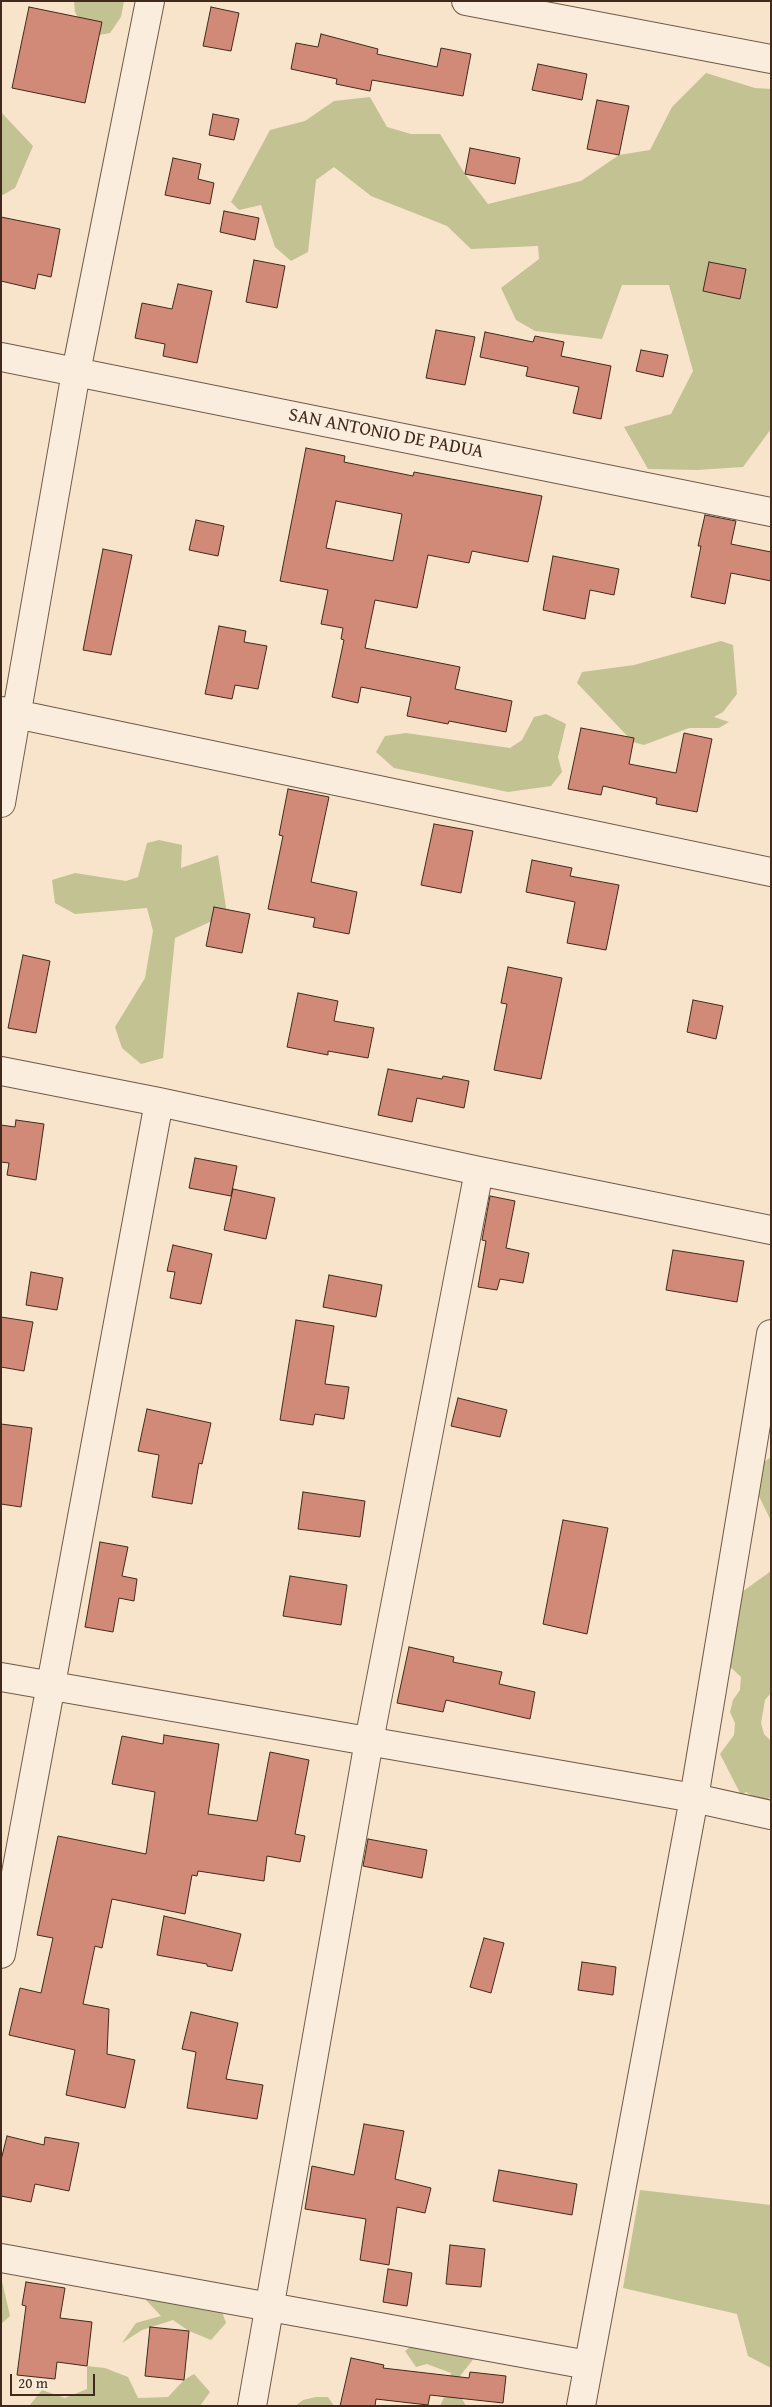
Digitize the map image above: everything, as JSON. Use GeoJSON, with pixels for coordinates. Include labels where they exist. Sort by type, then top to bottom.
{"type":"FeatureCollection","features":[{"type":"Feature","properties":{"kind":"street"},"geometry":{"type":"LineString","coordinates":[[1,803],[10,713],[150,1]]}},
{"type":"Feature","properties":{"kind":"street"},"geometry":{"type":"LineString","coordinates":[[466,1],[771,59]]}},
{"type":"Feature","properties":{"kind":"street","name":"SAN ANTONIO DE PADUA"},"geometry":{"type":"LineString","coordinates":[[1,357],[771,512]]}},
{"type":"Feature","properties":{"kind":"street"},"geometry":{"type":"LineString","coordinates":[[10,713],[771,872]]}},
{"type":"Feature","properties":{"kind":"street"},"geometry":{"type":"LineString","coordinates":[[1,1071],[159,1102],[479,1171],[771,1230]]}},
{"type":"Feature","properties":{"kind":"street"},"geometry":{"type":"LineString","coordinates":[[1,1954],[159,1102]]}},
{"type":"Feature","properties":{"kind":"street"},"geometry":{"type":"LineString","coordinates":[[252,2406],[271,2309],[368,1741],[479,1171]]}},
{"type":"Feature","properties":{"kind":"street"},"geometry":{"type":"LineString","coordinates":[[581,2406],[694,1798],[771,1334]]}},
{"type":"Feature","properties":{"kind":"street"},"geometry":{"type":"LineString","coordinates":[[1,1677],[694,1798],[771,1815]]}},
{"type":"Feature","properties":{"kind":"street"},"geometry":{"type":"LineString","coordinates":[[1,2258],[271,2309],[588,2365]]}},
{"type":"Feature","properties":{"kind":"shaded area"},"geometry":{"type":"Polygon","coordinates":[[[74,1],[124,1],[121,17],[110,33],[89,37],[75,12],[74,1]]]}},
{"type":"Feature","properties":{"kind":"shaded area"},"geometry":{"type":"Polygon","coordinates":[[[706,73],[755,88],[771,89],[771,429],[743,467],[697,470],[648,469],[624,427],[671,414],[693,371],[669,285],[622,285],[602,339],[535,331],[516,320],[501,288],[539,259],[538,246],[471,249],[447,226],[371,196],[334,167],[316,180],[308,252],[291,261],[275,247],[261,205],[239,210],[231,202],[270,130],[305,121],[334,101],[370,97],[387,127],[411,134],[440,134],[465,174],[488,204],[581,181],[619,155],[650,150],[672,107],[706,73]]]}},
{"type":"Feature","properties":{"kind":"shaded area"},"geometry":{"type":"Polygon","coordinates":[[[1,112],[33,146],[15,188],[1,196],[1,112]]]}},
{"type":"Feature","properties":{"kind":"shaded area"},"geometry":{"type":"Polygon","coordinates":[[[721,641],[733,645],[737,694],[723,712],[714,717],[729,722],[719,728],[689,728],[644,745],[633,742],[577,683],[582,672],[634,665],[721,641]]]}},
{"type":"Feature","properties":{"kind":"shaded area"},"geometry":{"type":"Polygon","coordinates":[[[546,714],[566,724],[558,757],[562,772],[551,786],[508,792],[394,768],[376,752],[385,736],[406,733],[510,748],[522,740],[534,717],[546,714]]]}},
{"type":"Feature","properties":{"kind":"shaded area"},"geometry":{"type":"Polygon","coordinates":[[[159,840],[182,845],[181,868],[218,855],[227,914],[175,938],[163,1058],[141,1064],[122,1048],[115,1027],[145,978],[153,931],[147,908],[75,914],[55,903],[52,880],[75,873],[126,881],[138,877],[147,843],[159,840]]]}},
{"type":"Feature","properties":{"kind":"shaded area"},"geometry":{"type":"Polygon","coordinates":[[[771,1457],[771,1521],[755,1488],[760,1465],[771,1457]]]}},
{"type":"Feature","properties":{"kind":"shaded area"},"geometry":{"type":"Polygon","coordinates":[[[771,1571],[771,1693],[765,1700],[761,1723],[764,1734],[771,1741],[771,1797],[768,1799],[756,1798],[746,1792],[741,1795],[720,1754],[734,1735],[735,1723],[730,1712],[733,1700],[740,1690],[741,1677],[724,1661],[736,1604],[742,1592],[771,1571]]]}},
{"type":"Feature","properties":{"kind":"shaded area"},"geometry":{"type":"Polygon","coordinates":[[[640,2190],[771,2205],[771,2368],[748,2356],[737,2314],[623,2288],[640,2190]]]}},
{"type":"Feature","properties":{"kind":"shaded area"},"geometry":{"type":"Polygon","coordinates":[[[1,2277],[10,2316],[1,2324],[1,2277]]]}},
{"type":"Feature","properties":{"kind":"shaded area"},"geometry":{"type":"Polygon","coordinates":[[[170,2295],[221,2309],[226,2323],[211,2340],[189,2331],[173,2320],[142,2330],[122,2343],[136,2323],[161,2316],[146,2300],[170,2295]]]}},
{"type":"Feature","properties":{"kind":"shaded area"},"geometry":{"type":"Polygon","coordinates":[[[414,2344],[475,2357],[460,2376],[455,2386],[466,2406],[440,2406],[448,2389],[451,2373],[427,2364],[416,2367],[405,2351],[414,2344]]]}},
{"type":"Feature","properties":{"kind":"shaded area"},"geometry":{"type":"Polygon","coordinates":[[[87,2366],[105,2368],[128,2377],[138,2398],[168,2397],[184,2380],[194,2374],[210,2392],[200,2406],[29,2406],[42,2390],[65,2398],[87,2389],[87,2366]]]}},
{"type":"Feature","properties":{"kind":"shaded area"},"geometry":{"type":"Polygon","coordinates":[[[328,2397],[334,2406],[295,2406],[303,2400],[328,2397]]]}},
{"type":"Feature","properties":{"kind":"building"},"geometry":{"type":"Polygon","coordinates":[[[29,7],[102,22],[85,103],[12,88],[29,7]]]}},
{"type":"Feature","properties":{"kind":"building"},"geometry":{"type":"Polygon","coordinates":[[[211,7],[239,13],[231,51],[203,46],[211,7]]]}},
{"type":"Feature","properties":{"kind":"building"},"geometry":{"type":"Polygon","coordinates":[[[321,34],[378,49],[377,54],[437,67],[441,48],[471,54],[463,96],[372,80],[370,91],[336,84],[337,79],[291,69],[296,43],[318,47],[321,34]]]}},
{"type":"Feature","properties":{"kind":"building"},"geometry":{"type":"Polygon","coordinates":[[[538,64],[587,74],[582,100],[532,90],[538,64]]]}},
{"type":"Feature","properties":{"kind":"building"},"geometry":{"type":"Polygon","coordinates":[[[597,100],[629,106],[619,155],[587,149],[597,100]]]}},
{"type":"Feature","properties":{"kind":"building"},"geometry":{"type":"Polygon","coordinates":[[[213,114],[239,119],[234,140],[209,135],[213,114]]]}},
{"type":"Feature","properties":{"kind":"building"},"geometry":{"type":"Polygon","coordinates":[[[470,148],[520,158],[515,184],[465,174],[470,148]]]}},
{"type":"Feature","properties":{"kind":"building"},"geometry":{"type":"Polygon","coordinates":[[[173,158],[201,164],[198,179],[214,183],[210,204],[165,195],[173,158]]]}},
{"type":"Feature","properties":{"kind":"building"},"geometry":{"type":"Polygon","coordinates":[[[224,211],[259,218],[255,240],[220,232],[224,211]]]}},
{"type":"Feature","properties":{"kind":"building"},"geometry":{"type":"Polygon","coordinates":[[[1,217],[60,229],[51,277],[38,274],[35,289],[1,281],[1,217]]]}},
{"type":"Feature","properties":{"kind":"building"},"geometry":{"type":"Polygon","coordinates":[[[254,260],[285,266],[277,308],[246,302],[254,260]]]}},
{"type":"Feature","properties":{"kind":"building"},"geometry":{"type":"Polygon","coordinates":[[[709,262],[746,269],[740,299],[703,291],[709,262]]]}},
{"type":"Feature","properties":{"kind":"building"},"geometry":{"type":"Polygon","coordinates":[[[178,284],[212,291],[197,363],[163,356],[165,344],[135,338],[142,303],[172,309],[178,284]]]}},
{"type":"Feature","properties":{"kind":"building"},"geometry":{"type":"Polygon","coordinates":[[[436,330],[475,337],[465,385],[426,378],[436,330]]]}},
{"type":"Feature","properties":{"kind":"building"},"geometry":{"type":"Polygon","coordinates":[[[485,332],[533,342],[535,336],[564,342],[561,356],[611,366],[601,419],[573,413],[579,387],[526,376],[528,367],[480,357],[485,332]]]}},
{"type":"Feature","properties":{"kind":"building"},"geometry":{"type":"Polygon","coordinates":[[[641,350],[668,355],[663,377],[636,371],[641,350]]]}},
{"type":"Feature","properties":{"kind":"building"},"geometry":{"type":"Polygon","coordinates":[[[306,448],[345,456],[344,462],[413,476],[414,472],[542,496],[528,562],[472,551],[469,563],[428,555],[417,608],[375,600],[365,648],[460,667],[455,689],[512,701],[506,732],[449,721],[448,724],[407,716],[411,697],[361,687],[358,703],[332,697],[344,640],[341,639],[343,628],[321,624],[328,590],[280,581],[306,448]],[[336,501],[326,548],[393,561],[402,514],[336,501]]]}},
{"type":"Feature","properties":{"kind":"building"},"geometry":{"type":"Polygon","coordinates":[[[705,515],[736,521],[731,544],[771,552],[771,581],[731,573],[725,604],[691,597],[701,546],[698,546],[705,515]]]}},
{"type":"Feature","properties":{"kind":"building"},"geometry":{"type":"Polygon","coordinates":[[[196,520],[224,526],[218,556],[189,550],[196,520]]]}},
{"type":"Feature","properties":{"kind":"building"},"geometry":{"type":"Polygon","coordinates":[[[103,549],[132,555],[111,655],[83,650],[103,549]]]}},
{"type":"Feature","properties":{"kind":"building"},"geometry":{"type":"Polygon","coordinates":[[[553,556],[619,569],[614,595],[590,590],[585,619],[543,610],[553,556]]]}},
{"type":"Feature","properties":{"kind":"building"},"geometry":{"type":"Polygon","coordinates":[[[219,626],[246,631],[244,642],[267,646],[258,689],[235,685],[232,699],[205,694],[219,626]]]}},
{"type":"Feature","properties":{"kind":"building"},"geometry":{"type":"Polygon","coordinates":[[[581,728],[634,738],[629,764],[676,773],[684,733],[712,739],[697,812],[656,804],[657,798],[603,786],[601,795],[568,789],[581,728]]]}},
{"type":"Feature","properties":{"kind":"building"},"geometry":{"type":"Polygon","coordinates":[[[288,789],[329,797],[311,882],[357,892],[349,934],[313,927],[315,918],[268,909],[283,836],[279,835],[288,789]]]}},
{"type":"Feature","properties":{"kind":"building"},"geometry":{"type":"Polygon","coordinates":[[[434,824],[473,831],[461,893],[421,885],[434,824]]]}},
{"type":"Feature","properties":{"kind":"building"},"geometry":{"type":"Polygon","coordinates":[[[532,860],[572,868],[570,876],[619,885],[606,950],[567,943],[575,902],[526,892],[532,860]]]}},
{"type":"Feature","properties":{"kind":"building"},"geometry":{"type":"Polygon","coordinates":[[[214,907],[250,914],[242,953],[206,946],[214,907]]]}},
{"type":"Feature","properties":{"kind":"building"},"geometry":{"type":"Polygon","coordinates":[[[23,955],[50,961],[36,1033],[8,1028],[23,955]]]}},
{"type":"Feature","properties":{"kind":"building"},"geometry":{"type":"Polygon","coordinates":[[[508,967],[562,978],[541,1079],[494,1070],[507,1004],[501,1003],[508,967]]]}},
{"type":"Feature","properties":{"kind":"building"},"geometry":{"type":"Polygon","coordinates":[[[298,993],[338,1001],[334,1021],[374,1028],[368,1058],[328,1051],[328,1055],[287,1047],[298,993]]]}},
{"type":"Feature","properties":{"kind":"building"},"geometry":{"type":"Polygon","coordinates":[[[693,1000],[723,1006],[716,1039],[687,1032],[693,1000]]]}},
{"type":"Feature","properties":{"kind":"building"},"geometry":{"type":"Polygon","coordinates":[[[388,1069],[442,1079],[443,1076],[469,1081],[464,1108],[417,1098],[412,1122],[378,1115],[388,1069]]]}},
{"type":"Feature","properties":{"kind":"building"},"geometry":{"type":"Polygon","coordinates":[[[16,1120],[44,1124],[36,1180],[7,1175],[9,1163],[1,1162],[1,1125],[15,1127],[16,1120]]]}},
{"type":"Feature","properties":{"kind":"building"},"geometry":{"type":"Polygon","coordinates":[[[195,1158],[237,1166],[231,1196],[189,1188],[195,1158]]]}},
{"type":"Feature","properties":{"kind":"building"},"geometry":{"type":"Polygon","coordinates":[[[233,1189],[275,1198],[266,1239],[224,1230],[233,1189]]]}},
{"type":"Feature","properties":{"kind":"building"},"geometry":{"type":"Polygon","coordinates":[[[490,1196],[515,1201],[506,1248],[529,1253],[523,1283],[500,1279],[497,1290],[478,1287],[486,1241],[482,1240],[490,1196]]]}},
{"type":"Feature","properties":{"kind":"building"},"geometry":{"type":"Polygon","coordinates":[[[173,1245],[212,1254],[201,1304],[170,1298],[175,1272],[167,1271],[173,1245]]]}},
{"type":"Feature","properties":{"kind":"building"},"geometry":{"type":"Polygon","coordinates":[[[673,1250],[744,1261],[737,1302],[666,1290],[673,1250]]]}},
{"type":"Feature","properties":{"kind":"building"},"geometry":{"type":"Polygon","coordinates":[[[31,1272],[63,1278],[57,1310],[26,1305],[31,1272]]]}},
{"type":"Feature","properties":{"kind":"building"},"geometry":{"type":"Polygon","coordinates":[[[329,1275],[382,1285],[376,1317],[323,1307],[329,1275]]]}},
{"type":"Feature","properties":{"kind":"building"},"geometry":{"type":"Polygon","coordinates":[[[1,1317],[33,1322],[24,1371],[1,1367],[1,1317]]]}},
{"type":"Feature","properties":{"kind":"building"},"geometry":{"type":"Polygon","coordinates":[[[296,1320],[334,1326],[325,1384],[349,1387],[344,1419],[315,1414],[313,1425],[280,1420],[296,1320]]]}},
{"type":"Feature","properties":{"kind":"building"},"geometry":{"type":"Polygon","coordinates":[[[458,1398],[507,1410],[500,1437],[451,1426],[458,1398]]]}},
{"type":"Feature","properties":{"kind":"building"},"geometry":{"type":"Polygon","coordinates":[[[147,1409],[211,1423],[202,1464],[199,1463],[192,1504],[152,1497],[159,1455],[138,1451],[147,1409]]]}},
{"type":"Feature","properties":{"kind":"building"},"geometry":{"type":"Polygon","coordinates":[[[1,1424],[32,1428],[21,1507],[1,1504],[1,1424]]]}},
{"type":"Feature","properties":{"kind":"building"},"geometry":{"type":"Polygon","coordinates":[[[303,1492],[365,1501],[360,1537],[298,1529],[303,1492]]]}},
{"type":"Feature","properties":{"kind":"building"},"geometry":{"type":"Polygon","coordinates":[[[563,1520],[608,1528],[587,1634],[543,1624],[563,1520]]]}},
{"type":"Feature","properties":{"kind":"building"},"geometry":{"type":"Polygon","coordinates":[[[100,1542],[128,1547],[122,1576],[137,1579],[134,1601],[119,1598],[113,1632],[85,1627],[100,1542]]]}},
{"type":"Feature","properties":{"kind":"building"},"geometry":{"type":"Polygon","coordinates":[[[290,1576],[347,1585],[341,1625],[283,1616],[290,1576]]]}},
{"type":"Feature","properties":{"kind":"building"},"geometry":{"type":"Polygon","coordinates":[[[409,1647],[454,1657],[453,1662],[502,1672],[499,1684],[535,1692],[530,1719],[446,1700],[443,1712],[397,1703],[409,1647]]]}},
{"type":"Feature","properties":{"kind":"building"},"geometry":{"type":"Polygon","coordinates":[[[164,1735],[219,1744],[208,1814],[257,1821],[270,1752],[309,1760],[295,1834],[305,1836],[300,1862],[267,1856],[264,1881],[198,1871],[197,1876],[192,1875],[185,1914],[112,1899],[102,1948],[95,1946],[83,2004],[109,2009],[107,2054],[135,2060],[125,2108],[66,2095],[75,2050],[9,2035],[20,1988],[41,1993],[53,1938],[37,1935],[58,1836],[146,1854],[155,1792],[112,1784],[122,1736],[163,1744],[164,1735]]]}},
{"type":"Feature","properties":{"kind":"building"},"geometry":{"type":"Polygon","coordinates":[[[368,1839],[427,1850],[422,1878],[363,1866],[368,1839]]]}},
{"type":"Feature","properties":{"kind":"building"},"geometry":{"type":"Polygon","coordinates":[[[164,1916],[241,1934],[232,1971],[207,1966],[207,1964],[157,1955],[164,1916]]]}},
{"type":"Feature","properties":{"kind":"building"},"geometry":{"type":"Polygon","coordinates":[[[484,1938],[504,1943],[491,1993],[470,1987],[484,1938]]]}},
{"type":"Feature","properties":{"kind":"building"},"geometry":{"type":"Polygon","coordinates":[[[582,1962],[616,1967],[613,1995],[578,1990],[582,1962]]]}},
{"type":"Feature","properties":{"kind":"building"},"geometry":{"type":"Polygon","coordinates":[[[191,2012],[238,2023],[226,2079],[263,2085],[257,2119],[187,2108],[196,2052],[182,2049],[191,2012]]]}},
{"type":"Feature","properties":{"kind":"building"},"geometry":{"type":"Polygon","coordinates":[[[364,2124],[404,2131],[395,2179],[431,2188],[425,2213],[397,2207],[389,2265],[360,2260],[366,2219],[305,2209],[312,2166],[354,2175],[364,2124]]]}},
{"type":"Feature","properties":{"kind":"building"},"geometry":{"type":"Polygon","coordinates":[[[7,2136],[44,2145],[45,2137],[79,2143],[69,2191],[35,2184],[31,2202],[1,2196],[1,2160],[7,2136]]]}},
{"type":"Feature","properties":{"kind":"building"},"geometry":{"type":"Polygon","coordinates":[[[499,2170],[577,2184],[572,2215],[493,2201],[499,2170]]]}},
{"type":"Feature","properties":{"kind":"building"},"geometry":{"type":"Polygon","coordinates":[[[450,2245],[485,2249],[481,2287],[446,2284],[450,2245]]]}},
{"type":"Feature","properties":{"kind":"building"},"geometry":{"type":"Polygon","coordinates":[[[388,2269],[412,2273],[407,2306],[383,2302],[388,2269]]]}},
{"type":"Feature","properties":{"kind":"building"},"geometry":{"type":"Polygon","coordinates":[[[26,2282],[65,2288],[60,2318],[92,2322],[87,2366],[57,2362],[55,2379],[17,2375],[26,2306],[22,2305],[26,2282]]]}},
{"type":"Feature","properties":{"kind":"building"},"geometry":{"type":"Polygon","coordinates":[[[150,2327],[189,2331],[184,2380],[145,2376],[150,2327]]]}},
{"type":"Feature","properties":{"kind":"building"},"geometry":{"type":"Polygon","coordinates":[[[351,2358],[384,2365],[383,2368],[469,2378],[470,2372],[506,2376],[503,2403],[430,2395],[428,2405],[376,2399],[375,2406],[340,2406],[351,2358]]]}}]}
